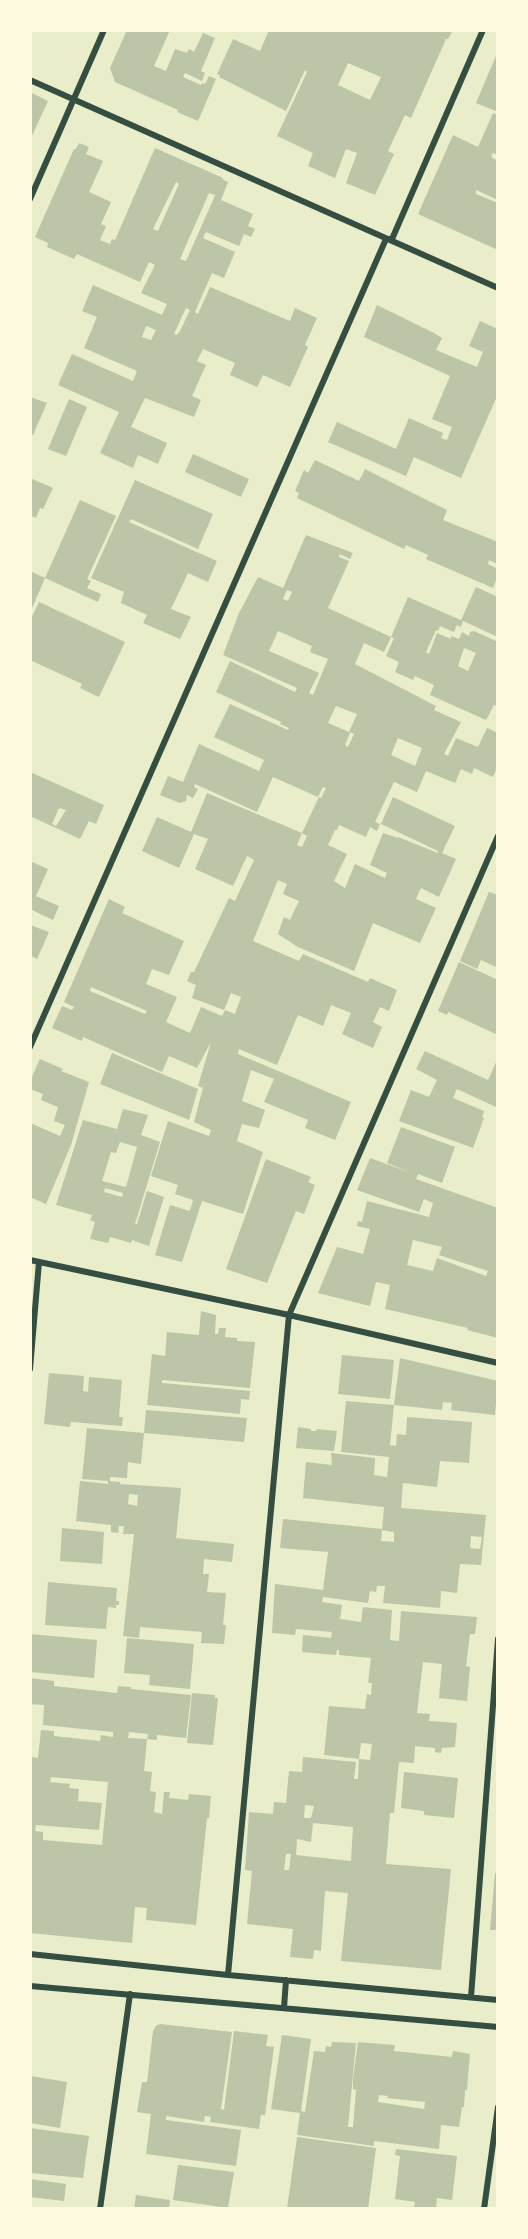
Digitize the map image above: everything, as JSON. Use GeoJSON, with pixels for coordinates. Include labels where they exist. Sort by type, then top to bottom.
{"type":"FeatureCollection","features":[{"type":"Feature","properties":{"kind":"street"},"geometry":{"type":"LineString","coordinates":[[30,199],[104,30]]}},
{"type":"Feature","properties":{"kind":"street"},"geometry":{"type":"LineString","coordinates":[[30,1047],[483,30]]}},
{"type":"Feature","properties":{"kind":"street"},"geometry":{"type":"LineString","coordinates":[[30,80],[498,288]]}},
{"type":"Feature","properties":{"kind":"street"},"geometry":{"type":"LineString","coordinates":[[228,1975],[289,1315],[498,836]]}},
{"type":"Feature","properties":{"kind":"street"},"geometry":{"type":"LineString","coordinates":[[30,1260],[289,1315],[498,1363]]}},
{"type":"Feature","properties":{"kind":"street"},"geometry":{"type":"LineString","coordinates":[[30,1369],[39,1262]]}},
{"type":"Feature","properties":{"kind":"street"},"geometry":{"type":"LineString","coordinates":[[471,1997],[498,1639]]}},
{"type":"Feature","properties":{"kind":"street"},"geometry":{"type":"LineString","coordinates":[[30,1954],[498,2000]]}},
{"type":"Feature","properties":{"kind":"street"},"geometry":{"type":"LineString","coordinates":[[284,2008],[286,1980]]}},
{"type":"Feature","properties":{"kind":"street"},"geometry":{"type":"LineString","coordinates":[[30,1986],[498,2027]]}},
{"type":"Feature","properties":{"kind":"street"},"geometry":{"type":"LineString","coordinates":[[100,2209],[130,1994]]}},
{"type":"Feature","properties":{"kind":"street"},"geometry":{"type":"LineString","coordinates":[[484,2209],[498,2107]]}},
{"type":"Feature","properties":{"kind":"building"},"geometry":{"type":"Polygon","coordinates":[[[127,30],[170,30],[154,66],[166,71],[175,49],[187,53],[189,49],[194,52],[203,33],[215,38],[201,71],[205,73],[202,81],[185,73],[183,77],[201,85],[205,84],[209,76],[216,79],[198,121],[115,82],[110,68],[127,30]]]}},
{"type":"Feature","properties":{"kind":"building"},"geometry":{"type":"Polygon","coordinates":[[[269,30],[453,30],[446,39],[411,118],[405,115],[388,151],[394,154],[375,195],[346,183],[357,153],[346,149],[335,178],[308,166],[313,153],[277,136],[307,72],[305,70],[286,111],[217,74],[233,39],[260,51],[269,30]],[[348,63],[338,85],[370,100],[381,77],[348,63]]]}},
{"type":"Feature","properties":{"kind":"building"},"geometry":{"type":"Polygon","coordinates":[[[498,51],[498,112],[476,103],[498,51]]]}},
{"type":"Feature","properties":{"kind":"building"},"geometry":{"type":"Polygon","coordinates":[[[30,92],[48,101],[30,140],[30,92]]]}},
{"type":"Feature","properties":{"kind":"building"},"geometry":{"type":"Polygon","coordinates":[[[493,113],[498,115],[498,155],[493,153],[491,157],[498,161],[498,200],[476,190],[476,194],[498,203],[498,250],[418,214],[453,135],[478,147],[493,113]]]}},
{"type":"Feature","properties":{"kind":"building"},"geometry":{"type":"Polygon","coordinates":[[[79,143],[89,147],[86,154],[103,161],[89,192],[111,202],[101,224],[106,226],[100,240],[110,244],[112,239],[115,240],[155,148],[223,178],[228,182],[221,200],[253,214],[248,226],[255,229],[251,237],[244,234],[239,246],[206,232],[203,238],[235,252],[224,278],[212,273],[195,312],[198,314],[210,287],[290,321],[295,308],[317,318],[305,345],[308,347],[290,387],[263,375],[257,387],[230,375],[235,363],[203,349],[197,361],[206,365],[192,396],[201,400],[194,417],[145,398],[131,427],[167,443],[158,464],[138,455],[133,468],[100,453],[119,412],[58,385],[72,354],[133,381],[137,371],[84,348],[97,317],[82,311],[93,285],[162,315],[167,304],[141,293],[155,265],[149,262],[140,282],[77,254],[74,259],[47,247],[48,243],[35,237],[74,149],[79,143]],[[176,182],[153,229],[158,231],[179,184],[176,182]],[[209,193],[180,259],[186,261],[215,195],[209,193]],[[186,308],[174,334],[177,335],[180,331],[190,310],[186,308]],[[146,326],[142,337],[151,340],[156,330],[146,326]]]}},
{"type":"Feature","properties":{"kind":"building"},"geometry":{"type":"Polygon","coordinates":[[[377,305],[442,338],[436,350],[477,367],[483,352],[469,346],[480,321],[498,329],[498,394],[461,478],[414,457],[406,476],[328,442],[337,422],[396,449],[409,418],[443,433],[441,438],[447,440],[452,427],[432,419],[450,376],[364,337],[377,305]]]}},
{"type":"Feature","properties":{"kind":"building"},"geometry":{"type":"Polygon","coordinates":[[[30,397],[47,403],[33,435],[30,434],[30,397]]]}},
{"type":"Feature","properties":{"kind":"building"},"geometry":{"type":"Polygon","coordinates":[[[69,399],[87,407],[66,456],[48,449],[69,399]]]}},
{"type":"Feature","properties":{"kind":"building"},"geometry":{"type":"Polygon","coordinates":[[[193,454],[249,479],[241,497],[185,472],[193,454]]]}},
{"type":"Feature","properties":{"kind":"building"},"geometry":{"type":"Polygon","coordinates":[[[315,460],[359,481],[365,469],[447,510],[443,520],[498,542],[498,564],[489,560],[488,564],[498,569],[493,588],[426,559],[428,555],[406,545],[404,549],[297,498],[299,493],[295,491],[304,470],[308,473],[315,460]]]}},
{"type":"Feature","properties":{"kind":"building"},"geometry":{"type":"Polygon","coordinates":[[[30,478],[53,488],[36,518],[30,515],[30,478]]]}},
{"type":"Feature","properties":{"kind":"building"},"geometry":{"type":"Polygon","coordinates":[[[135,480],[213,514],[198,549],[131,519],[129,522],[217,561],[208,582],[188,573],[171,609],[191,617],[180,639],[143,623],[147,615],[121,603],[124,592],[91,578],[135,480]]]}},
{"type":"Feature","properties":{"kind":"building"},"geometry":{"type":"Polygon","coordinates":[[[80,500],[116,516],[87,579],[91,581],[87,588],[101,594],[98,602],[45,578],[80,500]]]}},
{"type":"Feature","properties":{"kind":"building"},"geometry":{"type":"Polygon","coordinates":[[[306,535],[353,553],[350,559],[340,554],[339,557],[349,561],[328,608],[391,637],[384,652],[364,643],[355,664],[436,706],[434,710],[461,722],[444,754],[448,756],[456,738],[478,747],[487,728],[498,733],[498,765],[493,777],[474,768],[472,774],[461,769],[455,783],[426,771],[417,792],[394,782],[375,822],[380,824],[377,831],[370,827],[366,837],[339,825],[328,845],[347,854],[334,881],[345,888],[355,864],[385,878],[387,873],[370,865],[383,833],[438,853],[381,824],[393,797],[455,826],[442,853],[456,859],[439,897],[421,888],[416,899],[436,908],[420,943],[373,923],[354,971],[298,947],[278,934],[284,917],[290,920],[299,901],[283,894],[287,884],[278,880],[253,941],[299,961],[303,954],[368,982],[370,978],[397,990],[389,1011],[380,1007],[373,1022],[382,1027],[373,1048],[342,1034],[351,1013],[331,1005],[323,1026],[298,1015],[277,1065],[239,1049],[238,1054],[351,1102],[335,1140],[305,1128],[308,1120],[264,1102],[274,1079],[251,1070],[242,1101],[265,1110],[259,1128],[242,1124],[237,1141],[263,1152],[243,1214],[202,1201],[182,1262],[155,1255],[170,1205],[190,1211],[193,1200],[175,1194],[178,1185],[151,1176],[168,1121],[209,1136],[211,1130],[194,1122],[203,1088],[198,1086],[211,1042],[197,1068],[169,1056],[162,1072],[83,1037],[82,1041],[52,1028],[62,1006],[72,1010],[74,1007],[64,1002],[109,899],[125,907],[122,913],[184,941],[169,975],[152,969],[146,984],[177,997],[166,1022],[190,1033],[201,1007],[222,1016],[225,1010],[235,1014],[241,997],[231,993],[224,1010],[192,998],[196,985],[187,981],[191,972],[194,972],[229,898],[235,901],[254,860],[247,856],[233,886],[195,869],[208,839],[194,834],[179,868],[142,851],[157,817],[191,832],[207,793],[302,833],[319,797],[321,798],[326,788],[323,787],[318,797],[273,777],[257,812],[195,784],[194,787],[198,789],[193,798],[187,795],[186,801],[180,803],[160,795],[168,776],[183,782],[199,744],[259,771],[264,760],[214,737],[230,704],[288,730],[289,728],[280,724],[281,722],[216,692],[230,661],[295,692],[297,688],[223,655],[239,613],[258,577],[283,588],[306,535]],[[287,590],[283,599],[288,601],[292,592],[287,590]],[[278,631],[269,651],[319,673],[309,693],[313,695],[328,659],[310,652],[312,646],[278,631]],[[362,703],[357,714],[336,706],[328,723],[349,732],[362,703]],[[349,732],[345,745],[348,747],[354,734],[349,732]],[[398,738],[391,755],[415,766],[422,748],[398,738]],[[302,833],[297,845],[302,847],[307,836],[302,833]],[[91,987],[90,991],[145,1014],[147,1011],[91,987]]]}},
{"type":"Feature","properties":{"kind":"building"},"geometry":{"type":"Polygon","coordinates":[[[30,571],[45,578],[30,613],[30,571]]]}},
{"type":"Feature","properties":{"kind":"building"},"geometry":{"type":"Polygon","coordinates":[[[476,587],[498,597],[498,637],[461,620],[476,587]]]}},
{"type":"Feature","properties":{"kind":"building"},"geometry":{"type":"Polygon","coordinates":[[[408,597],[463,621],[461,627],[457,625],[454,632],[440,626],[426,652],[429,654],[437,633],[451,639],[451,636],[459,639],[462,632],[469,636],[470,632],[474,631],[498,642],[498,706],[494,705],[486,720],[430,695],[434,685],[415,676],[413,680],[395,672],[399,662],[386,656],[394,638],[391,637],[408,597]],[[464,648],[458,666],[468,671],[476,653],[464,648]]]}},
{"type":"Feature","properties":{"kind":"building"},"geometry":{"type":"Polygon","coordinates":[[[39,602],[125,642],[99,697],[80,688],[82,684],[30,660],[30,621],[39,602]]]}},
{"type":"Feature","properties":{"kind":"building"},"geometry":{"type":"Polygon","coordinates":[[[30,772],[104,805],[96,824],[89,821],[80,839],[30,816],[30,772]],[[59,808],[52,824],[56,826],[66,810],[59,808]]]}},
{"type":"Feature","properties":{"kind":"building"},"geometry":{"type":"Polygon","coordinates":[[[30,861],[48,869],[36,896],[59,906],[53,920],[30,909],[30,861]]]}},
{"type":"Feature","properties":{"kind":"building"},"geometry":{"type":"Polygon","coordinates":[[[489,892],[498,895],[498,968],[481,960],[477,969],[460,961],[489,892]]]}},
{"type":"Feature","properties":{"kind":"building"},"geometry":{"type":"Polygon","coordinates":[[[30,925],[49,932],[37,959],[30,955],[30,925]]]}},
{"type":"Feature","properties":{"kind":"building"},"geometry":{"type":"Polygon","coordinates":[[[459,962],[498,980],[498,1035],[448,1012],[447,1015],[438,1011],[459,962]]]}},
{"type":"Feature","properties":{"kind":"building"},"geometry":{"type":"Polygon","coordinates":[[[425,1051],[488,1080],[498,1058],[498,1108],[457,1089],[453,1098],[484,1111],[482,1117],[484,1118],[473,1148],[399,1121],[411,1090],[429,1097],[437,1080],[416,1069],[425,1051]]]}},
{"type":"Feature","properties":{"kind":"building"},"geometry":{"type":"Polygon","coordinates":[[[112,1053],[198,1089],[189,1120],[100,1084],[112,1053]]]}},
{"type":"Feature","properties":{"kind":"building"},"geometry":{"type":"Polygon","coordinates":[[[40,1059],[63,1069],[61,1071],[89,1082],[71,1145],[46,1204],[30,1197],[30,1123],[60,1136],[65,1125],[54,1121],[58,1107],[41,1100],[43,1094],[30,1089],[30,1081],[40,1059]]]}},
{"type":"Feature","properties":{"kind":"building"},"geometry":{"type":"Polygon","coordinates":[[[123,1109],[148,1115],[141,1135],[160,1142],[135,1224],[137,1224],[147,1191],[164,1197],[149,1246],[132,1240],[131,1243],[110,1237],[108,1243],[90,1239],[95,1222],[90,1220],[92,1215],[56,1205],[83,1120],[117,1129],[123,1109]],[[120,1142],[116,1153],[111,1152],[102,1181],[126,1187],[137,1147],[120,1142]],[[105,1188],[104,1192],[122,1197],[123,1193],[105,1188]]]}},
{"type":"Feature","properties":{"kind":"building"},"geometry":{"type":"Polygon","coordinates":[[[401,1127],[455,1147],[442,1183],[418,1174],[416,1179],[498,1208],[498,1338],[467,1330],[468,1328],[385,1309],[390,1285],[376,1282],[370,1306],[318,1293],[337,1247],[363,1254],[370,1229],[357,1226],[358,1221],[362,1222],[367,1201],[429,1217],[433,1203],[424,1199],[419,1212],[357,1190],[370,1158],[411,1173],[387,1163],[401,1127]],[[413,1240],[407,1265],[433,1271],[437,1258],[486,1276],[488,1271],[439,1255],[442,1247],[413,1240]]]}},
{"type":"Feature","properties":{"kind":"building"},"geometry":{"type":"Polygon","coordinates":[[[266,1159],[311,1177],[308,1182],[315,1185],[304,1214],[296,1211],[267,1283],[226,1269],[266,1159]]]}},
{"type":"Feature","properties":{"kind":"building"},"geometry":{"type":"Polygon","coordinates":[[[201,1311],[216,1315],[215,1334],[218,1334],[219,1328],[226,1328],[225,1337],[237,1338],[237,1341],[255,1342],[250,1388],[162,1380],[162,1383],[250,1391],[249,1400],[241,1399],[240,1414],[147,1405],[152,1354],[165,1356],[167,1332],[199,1335],[201,1311]]]}},
{"type":"Feature","properties":{"kind":"building"},"geometry":{"type":"Polygon","coordinates":[[[342,1355],[394,1360],[390,1399],[338,1394],[342,1355]]]}},
{"type":"Feature","properties":{"kind":"building"},"geometry":{"type":"Polygon","coordinates":[[[400,1358],[498,1381],[495,1415],[451,1410],[452,1403],[443,1402],[442,1410],[394,1405],[400,1358]]]}},
{"type":"Feature","properties":{"kind":"building"},"geometry":{"type":"Polygon","coordinates":[[[49,1373],[84,1376],[83,1391],[88,1392],[89,1377],[122,1380],[119,1417],[123,1417],[122,1426],[71,1422],[70,1427],[44,1424],[49,1373]]]}},
{"type":"Feature","properties":{"kind":"building"},"geometry":{"type":"Polygon","coordinates":[[[346,1401],[394,1405],[390,1445],[396,1446],[397,1434],[406,1435],[407,1417],[472,1422],[469,1463],[440,1461],[437,1487],[403,1483],[401,1508],[486,1515],[481,1565],[460,1564],[457,1593],[441,1591],[440,1608],[383,1603],[385,1586],[377,1586],[376,1592],[370,1591],[368,1603],[323,1597],[322,1602],[342,1605],[340,1619],[361,1622],[363,1607],[392,1610],[390,1640],[399,1641],[401,1611],[477,1617],[475,1634],[470,1634],[466,1666],[470,1667],[467,1701],[439,1698],[442,1664],[423,1662],[417,1713],[430,1714],[429,1721],[457,1723],[455,1747],[442,1748],[441,1753],[435,1752],[435,1748],[415,1746],[414,1763],[399,1762],[394,1813],[390,1813],[386,1864],[451,1869],[441,1970],[341,1961],[348,1893],[325,1891],[321,1951],[314,1950],[313,1959],[290,1957],[293,1929],[247,1924],[252,1871],[245,1870],[249,1812],[273,1814],[274,1802],[286,1803],[289,1771],[302,1772],[303,1757],[356,1762],[354,1779],[358,1779],[359,1759],[324,1755],[329,1706],[365,1709],[367,1694],[371,1695],[372,1683],[368,1683],[371,1658],[339,1655],[339,1650],[336,1655],[302,1652],[303,1635],[331,1638],[332,1632],[296,1629],[295,1635],[272,1633],[275,1584],[323,1590],[328,1552],[280,1548],[283,1519],[382,1529],[381,1541],[394,1542],[394,1532],[382,1530],[384,1507],[303,1498],[306,1462],[332,1465],[331,1453],[375,1458],[374,1475],[387,1477],[389,1457],[341,1452],[346,1401]],[[471,1536],[470,1548],[480,1549],[482,1537],[471,1536]],[[361,1743],[359,1759],[370,1760],[372,1744],[361,1743]],[[305,1805],[304,1818],[311,1818],[314,1806],[305,1805]],[[313,1823],[311,1842],[297,1839],[296,1855],[351,1861],[353,1827],[313,1823]],[[286,1854],[284,1870],[289,1870],[291,1854],[286,1854]]]}},
{"type":"Feature","properties":{"kind":"building"},"geometry":{"type":"Polygon","coordinates":[[[146,1410],[247,1418],[244,1442],[144,1433],[146,1410]]]}},
{"type":"Feature","properties":{"kind":"building"},"geometry":{"type":"Polygon","coordinates":[[[298,1427],[311,1429],[311,1431],[317,1429],[337,1431],[334,1451],[296,1448],[298,1427]]]}},
{"type":"Feature","properties":{"kind":"building"},"geometry":{"type":"Polygon","coordinates":[[[87,1428],[144,1433],[141,1464],[128,1462],[127,1478],[110,1477],[110,1481],[120,1482],[120,1484],[181,1488],[176,1538],[234,1544],[232,1562],[204,1559],[203,1574],[209,1574],[207,1592],[226,1593],[224,1644],[201,1643],[202,1632],[140,1627],[139,1638],[123,1636],[134,1534],[123,1534],[124,1526],[119,1526],[118,1533],[111,1532],[111,1525],[76,1521],[80,1481],[108,1484],[108,1481],[82,1479],[87,1428]],[[129,1494],[128,1504],[137,1506],[138,1495],[129,1494]]]}},
{"type":"Feature","properties":{"kind":"building"},"geometry":{"type":"Polygon","coordinates":[[[62,1528],[104,1532],[102,1564],[60,1561],[62,1528]]]}},
{"type":"Feature","properties":{"kind":"building"},"geometry":{"type":"Polygon","coordinates":[[[48,1582],[117,1588],[116,1601],[119,1601],[119,1605],[116,1605],[116,1608],[108,1607],[106,1629],[45,1625],[48,1582]]]}},
{"type":"Feature","properties":{"kind":"building"},"geometry":{"type":"Polygon","coordinates":[[[30,1634],[97,1640],[94,1678],[30,1672],[30,1634]]]}},
{"type":"Feature","properties":{"kind":"building"},"geometry":{"type":"Polygon","coordinates":[[[127,1638],[194,1644],[190,1689],[149,1685],[150,1675],[124,1673],[127,1638]]]}},
{"type":"Feature","properties":{"kind":"building"},"geometry":{"type":"Polygon","coordinates":[[[30,1678],[54,1681],[54,1686],[117,1693],[118,1686],[191,1695],[186,1738],[157,1735],[157,1740],[147,1739],[144,1771],[152,1772],[150,1791],[156,1792],[154,1812],[162,1814],[164,1792],[170,1792],[169,1798],[188,1800],[189,1794],[211,1796],[196,1925],[146,1920],[147,1908],[135,1907],[132,1943],[30,1933],[30,1757],[38,1758],[41,1730],[54,1731],[54,1736],[100,1741],[101,1735],[113,1737],[113,1732],[43,1725],[44,1705],[30,1704],[30,1678]],[[129,1732],[128,1738],[147,1739],[148,1734],[129,1732]],[[51,1777],[50,1782],[70,1784],[69,1788],[79,1789],[78,1801],[102,1803],[99,1830],[36,1825],[35,1831],[43,1832],[43,1840],[102,1845],[108,1782],[51,1777]]]}},
{"type":"Feature","properties":{"kind":"building"},"geometry":{"type":"Polygon","coordinates":[[[192,1693],[215,1695],[215,1698],[218,1698],[213,1745],[187,1743],[192,1693]]]}},
{"type":"Feature","properties":{"kind":"building"},"geometry":{"type":"Polygon","coordinates":[[[404,1772],[458,1778],[454,1818],[424,1815],[424,1811],[401,1808],[404,1772]]]}},
{"type":"Feature","properties":{"kind":"building"},"geometry":{"type":"Polygon","coordinates":[[[495,1873],[498,1873],[498,1930],[490,1930],[495,1873]]]}},
{"type":"Feature","properties":{"kind":"building"},"geometry":{"type":"Polygon","coordinates":[[[160,2024],[232,2032],[221,2109],[224,2110],[234,2031],[268,2035],[266,2046],[274,2047],[265,2115],[261,2115],[259,2129],[210,2122],[211,2117],[205,2116],[204,2122],[166,2116],[166,2120],[241,2130],[236,2166],[146,2154],[151,2114],[137,2112],[142,2082],[147,2082],[153,2031],[160,2024]]]}},
{"type":"Feature","properties":{"kind":"building"},"geometry":{"type":"Polygon","coordinates":[[[282,2035],[311,2039],[301,2111],[305,2112],[314,2051],[325,2052],[326,2046],[331,2047],[332,2042],[356,2043],[348,2127],[353,2127],[356,2090],[353,2089],[353,2079],[358,2042],[395,2045],[394,2051],[452,2057],[453,2051],[470,2054],[467,2090],[465,2090],[459,2127],[441,2125],[439,2149],[374,2141],[374,2146],[297,2135],[300,2113],[271,2109],[282,2035]],[[379,2095],[378,2102],[424,2109],[425,2102],[387,2098],[388,2096],[379,2095]]]}},
{"type":"Feature","properties":{"kind":"building"},"geometry":{"type":"Polygon","coordinates":[[[30,2076],[67,2082],[60,2128],[30,2123],[30,2076]]]}},
{"type":"Feature","properties":{"kind":"building"},"geometry":{"type":"Polygon","coordinates":[[[30,2128],[89,2136],[83,2178],[30,2173],[30,2128]]]}},
{"type":"Feature","properties":{"kind":"building"},"geometry":{"type":"Polygon","coordinates":[[[297,2137],[376,2148],[368,2209],[287,2209],[297,2137]]]}},
{"type":"Feature","properties":{"kind":"building"},"geometry":{"type":"Polygon","coordinates":[[[396,2149],[457,2156],[452,2200],[437,2198],[436,2209],[432,2209],[414,2207],[415,2202],[395,2199],[400,2156],[395,2155],[396,2149]]]}},
{"type":"Feature","properties":{"kind":"building"},"geometry":{"type":"Polygon","coordinates":[[[178,2165],[234,2172],[228,2208],[173,2200],[178,2165]]]}},
{"type":"Feature","properties":{"kind":"building"},"geometry":{"type":"Polygon","coordinates":[[[30,2179],[66,2184],[64,2201],[30,2197],[30,2179]]]}},
{"type":"Feature","properties":{"kind":"building"},"geometry":{"type":"Polygon","coordinates":[[[136,2195],[170,2200],[169,2209],[134,2209],[136,2195]]]}}]}
